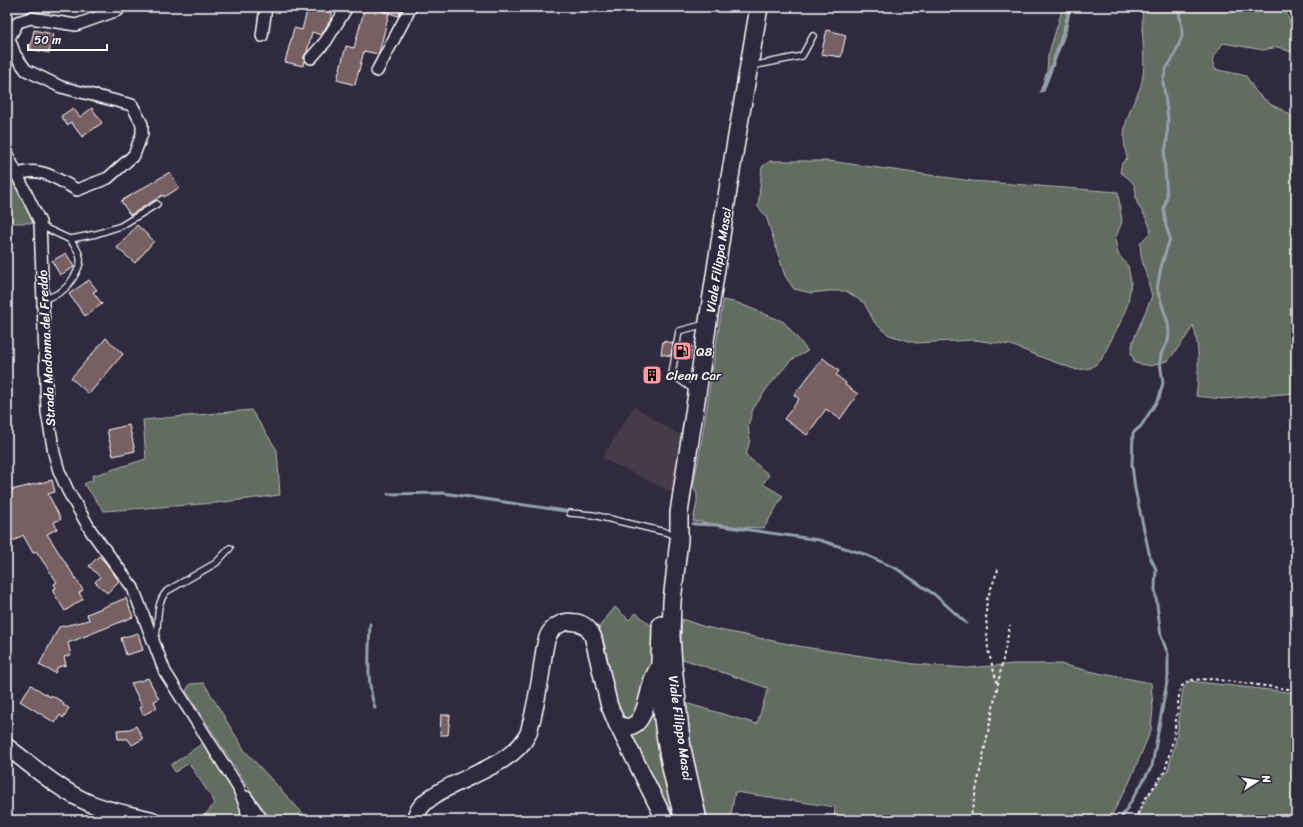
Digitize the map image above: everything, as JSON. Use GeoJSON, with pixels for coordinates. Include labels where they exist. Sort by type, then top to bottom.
{"type":"FeatureCollection","features":[{"type":"Feature","properties":{"kind":"main road","name":"Viale Filippo Masci"},"geometry":{"type":"LineString","coordinates":[[698,820],[682,749],[673,665],[672,601],[676,536],[730,177],[759,7]]}},
{"type":"Feature","properties":{"kind":"main road","name":"Viale Filippo Masci"},"geometry":{"type":"LineString","coordinates":[[676,536],[666,563],[662,600],[660,666],[662,703],[668,750],[684,820]]}},
{"type":"Feature","properties":{"kind":"main road"},"geometry":{"type":"LineString","coordinates":[[415,820],[420,808],[429,799],[443,790],[491,767],[519,747],[528,734],[536,702],[547,639],[550,632],[560,624],[575,622],[584,625],[591,632],[595,642],[609,705],[665,820]]}},
{"type":"Feature","properties":{"kind":"main road","name":"Viale Filippo Masci"},"geometry":{"type":"LineString","coordinates":[[660,666],[668,651],[672,636]]}},
{"type":"Feature","properties":{"kind":"main road"},"geometry":{"type":"LineString","coordinates":[[617,724],[629,727],[635,725],[640,720],[654,675],[660,666]]}},
{"type":"Feature","properties":{"kind":"main road"},"geometry":{"type":"LineString","coordinates":[[7,747],[61,787],[89,803],[117,812],[152,820]]}},
{"type":"Feature","properties":{"kind":"street"},"geometry":{"type":"LineString","coordinates":[[16,175],[24,172],[47,172],[77,190],[108,178],[134,155],[142,134],[142,124],[132,105],[61,87],[26,70],[15,55],[9,38],[18,22],[32,18],[76,25],[118,10],[120,7]]}},
{"type":"Feature","properties":{"kind":"street"},"geometry":{"type":"LineString","coordinates":[[262,36],[266,7]]}},
{"type":"Feature","properties":{"kind":"street"},"geometry":{"type":"LineString","coordinates":[[311,58],[326,41],[347,7]]}},
{"type":"Feature","properties":{"kind":"street"},"geometry":{"type":"LineString","coordinates":[[377,70],[411,7]]}},
{"type":"Feature","properties":{"kind":"street","name":"Strada Madonna del Freddo"},"geometry":{"type":"LineString","coordinates":[[7,154],[40,222],[47,412],[54,453],[68,491],[91,531],[134,588],[165,672],[238,787],[251,802],[262,820]]}},
{"type":"Feature","properties":{"kind":"street","name":"Strada Madonna del Freddo"},"geometry":{"type":"LineString","coordinates":[[238,787],[246,806],[248,820]]}},
{"type":"Feature","properties":{"kind":"lane"},"geometry":{"type":"LineString","coordinates":[[749,66],[802,56],[813,36]]}},
{"type":"Feature","properties":{"kind":"lane"},"geometry":{"type":"LineString","coordinates":[[70,239],[96,234],[121,226],[157,204]]}},
{"type":"Feature","properties":{"kind":"lane"},"geometry":{"type":"LineString","coordinates":[[40,225],[70,239],[78,249],[81,260],[77,270],[63,290],[43,299]]}},
{"type":"Feature","properties":{"kind":"lane"},"geometry":{"type":"LineString","coordinates":[[697,393],[672,374],[679,331],[708,323]]}},
{"type":"Feature","properties":{"kind":"lane"},"geometry":{"type":"LineString","coordinates":[[570,512],[665,532],[676,536]]}},
{"type":"Feature","properties":{"kind":"lane"},"geometry":{"type":"LineString","coordinates":[[154,642],[158,630],[158,606],[162,596],[167,591],[216,563],[230,548]]}},
{"type":"Feature","properties":{"kind":"path"},"geometry":{"type":"LineString","coordinates":[[998,684],[988,650],[986,613],[987,599],[999,567]]}},
{"type":"Feature","properties":{"kind":"path"},"geometry":{"type":"LineString","coordinates":[[970,820],[1010,625]]}},
{"type":"Feature","properties":{"kind":"path"},"geometry":{"type":"LineString","coordinates":[[1135,820],[1143,802],[1165,771],[1174,736],[1180,688],[1189,680],[1212,679],[1296,690]]}},
{"type":"Feature","properties":{"kind":"shaded area"},"geometry":{"type":"Polygon","coordinates":[[[634,406],[681,436],[673,493],[602,458],[634,406]]]}},
{"type":"Feature","properties":{"kind":"green space"},"geometry":{"type":"Polygon","coordinates":[[[1063,7],[1071,7],[1066,32],[1044,91],[1040,92],[1047,71],[1048,56],[1063,7]]]}},
{"type":"Feature","properties":{"kind":"green space"},"geometry":{"type":"Polygon","coordinates":[[[1143,7],[1284,7],[1291,25],[1296,54],[1278,47],[1263,50],[1223,43],[1212,60],[1215,69],[1246,76],[1256,92],[1270,104],[1288,113],[1296,122],[1296,393],[1222,399],[1196,396],[1198,360],[1197,341],[1193,325],[1189,333],[1169,360],[1152,366],[1135,363],[1131,353],[1133,341],[1152,296],[1141,256],[1140,243],[1151,232],[1150,227],[1136,200],[1136,191],[1133,183],[1120,172],[1122,163],[1127,158],[1124,141],[1126,121],[1141,86],[1143,72],[1143,7]]]}},
{"type":"Feature","properties":{"kind":"green space"},"geometry":{"type":"Polygon","coordinates":[[[770,161],[829,161],[972,181],[1118,192],[1122,222],[1115,239],[1118,254],[1128,266],[1131,282],[1128,303],[1122,319],[1101,360],[1091,368],[1077,370],[1011,345],[974,340],[916,343],[889,335],[875,323],[864,303],[846,291],[811,293],[794,289],[785,276],[766,216],[758,207],[762,167],[770,161]]]}},
{"type":"Feature","properties":{"kind":"green space"},"geometry":{"type":"Polygon","coordinates":[[[7,169],[26,208],[30,210],[33,223],[7,223],[7,169]]]}},
{"type":"Feature","properties":{"kind":"green space"},"geometry":{"type":"Polygon","coordinates":[[[723,300],[738,303],[784,322],[808,351],[791,360],[768,387],[753,409],[748,426],[750,440],[746,455],[769,475],[763,484],[783,496],[764,528],[740,527],[693,521],[697,494],[693,487],[700,451],[723,300]]]}},
{"type":"Feature","properties":{"kind":"green space"},"geometry":{"type":"Polygon","coordinates":[[[251,410],[277,450],[280,495],[216,503],[104,511],[84,484],[93,480],[92,476],[146,459],[143,420],[251,410]]]}},
{"type":"Feature","properties":{"kind":"green space"},"geometry":{"type":"Polygon","coordinates":[[[615,607],[629,620],[636,613],[652,626],[652,653],[649,679],[641,712],[629,719],[621,716],[615,698],[606,651],[599,627],[615,607]]]}},
{"type":"Feature","properties":{"kind":"green space"},"geometry":{"type":"Polygon","coordinates":[[[682,619],[705,627],[798,646],[914,664],[967,668],[1014,664],[1060,664],[1151,683],[1153,708],[1151,730],[1129,783],[1109,820],[834,820],[835,807],[735,792],[730,820],[704,820],[700,808],[682,702],[757,724],[768,688],[680,658],[682,619]]]}},
{"type":"Feature","properties":{"kind":"green space"},"geometry":{"type":"Polygon","coordinates":[[[1189,681],[1296,693],[1296,820],[1136,820],[1138,813],[1149,795],[1168,770],[1177,735],[1183,689],[1189,681]]]}},
{"type":"Feature","properties":{"kind":"green space"},"geometry":{"type":"Polygon","coordinates":[[[204,683],[245,751],[309,820],[272,820],[255,798],[186,691],[190,684],[204,683]]]}},
{"type":"Feature","properties":{"kind":"green space"},"geometry":{"type":"Polygon","coordinates":[[[654,698],[679,820],[673,820],[629,730],[654,698]]]}},
{"type":"Feature","properties":{"kind":"green space"},"geometry":{"type":"Polygon","coordinates":[[[203,743],[239,799],[242,814],[239,820],[201,820],[215,803],[189,763],[175,772],[171,765],[203,743]]]}},
{"type":"Feature","properties":{"kind":"building"},"geometry":{"type":"Polygon","coordinates":[[[308,7],[334,7],[330,21],[321,35],[312,32],[307,52],[304,56],[303,66],[285,62],[294,28],[302,30],[308,7]]]}},
{"type":"Feature","properties":{"kind":"building"},"geometry":{"type":"Polygon","coordinates":[[[365,7],[377,10],[377,7],[402,7],[399,16],[389,13],[379,53],[364,51],[355,85],[337,80],[346,46],[354,48],[365,7]]]}},
{"type":"Feature","properties":{"kind":"building"},"geometry":{"type":"Polygon","coordinates":[[[34,30],[53,34],[49,53],[30,49],[34,30]]]}},
{"type":"Feature","properties":{"kind":"building"},"geometry":{"type":"Polygon","coordinates":[[[827,30],[846,35],[841,57],[821,54],[827,30]]]}},
{"type":"Feature","properties":{"kind":"building"},"geometry":{"type":"Polygon","coordinates":[[[73,108],[80,117],[92,108],[102,123],[82,137],[71,122],[67,125],[61,116],[73,108]]]}},
{"type":"Feature","properties":{"kind":"building"},"geometry":{"type":"Polygon","coordinates":[[[170,172],[179,188],[164,197],[163,195],[130,215],[121,201],[170,172]]]}},
{"type":"Feature","properties":{"kind":"building"},"geometry":{"type":"Polygon","coordinates":[[[137,225],[154,241],[135,263],[117,248],[137,225]]]}},
{"type":"Feature","properties":{"kind":"building"},"geometry":{"type":"Polygon","coordinates":[[[66,253],[74,267],[60,275],[52,261],[66,253]]]}},
{"type":"Feature","properties":{"kind":"building"},"geometry":{"type":"Polygon","coordinates":[[[89,280],[97,290],[93,292],[102,304],[85,316],[69,294],[89,280]]]}},
{"type":"Feature","properties":{"kind":"building"},"geometry":{"type":"Polygon","coordinates":[[[106,338],[123,354],[89,394],[71,378],[106,338]]]}},
{"type":"Feature","properties":{"kind":"building"},"geometry":{"type":"Polygon","coordinates":[[[663,341],[673,343],[671,356],[661,354],[663,341]]]}},
{"type":"Feature","properties":{"kind":"building"},"geometry":{"type":"Polygon","coordinates":[[[681,344],[692,346],[690,359],[679,357],[681,344]]]}},
{"type":"Feature","properties":{"kind":"building"},"geometry":{"type":"Polygon","coordinates":[[[823,358],[839,371],[836,375],[846,383],[845,385],[858,394],[840,419],[826,409],[807,435],[784,419],[799,399],[794,395],[823,358]]]}},
{"type":"Feature","properties":{"kind":"building","name":"Clean Car"},"geometry":{"type":"Polygon","coordinates":[[[649,366],[661,376],[655,384],[643,373],[649,366]]]}},
{"type":"Feature","properties":{"kind":"building"},"geometry":{"type":"Polygon","coordinates":[[[129,425],[135,451],[113,456],[107,430],[129,425]]]}},
{"type":"Feature","properties":{"kind":"building"},"geometry":{"type":"Polygon","coordinates":[[[52,480],[55,492],[48,494],[61,519],[54,522],[57,529],[47,534],[83,590],[79,593],[83,599],[65,611],[52,590],[56,588],[54,584],[57,582],[36,551],[33,553],[23,535],[14,541],[7,529],[7,491],[52,480]]]}},
{"type":"Feature","properties":{"kind":"building"},"geometry":{"type":"Polygon","coordinates":[[[99,556],[119,581],[107,593],[95,582],[100,577],[89,566],[99,556]]]}},
{"type":"Feature","properties":{"kind":"building"},"geometry":{"type":"Polygon","coordinates":[[[126,598],[133,617],[68,643],[71,655],[64,657],[66,665],[58,667],[55,673],[39,665],[59,627],[89,620],[87,614],[126,598]]]}},
{"type":"Feature","properties":{"kind":"building"},"geometry":{"type":"Polygon","coordinates":[[[138,633],[143,650],[126,655],[121,638],[138,633]]]}},
{"type":"Feature","properties":{"kind":"building"},"geometry":{"type":"Polygon","coordinates":[[[148,678],[159,699],[154,701],[157,708],[143,715],[140,707],[142,706],[131,683],[148,678]]]}},
{"type":"Feature","properties":{"kind":"building"},"geometry":{"type":"Polygon","coordinates":[[[31,685],[50,697],[51,695],[69,708],[63,718],[60,715],[55,723],[20,701],[31,685]]]}},
{"type":"Feature","properties":{"kind":"building"},"geometry":{"type":"Polygon","coordinates":[[[441,715],[450,715],[448,735],[440,735],[441,715]]]}},
{"type":"Feature","properties":{"kind":"building"},"geometry":{"type":"Polygon","coordinates":[[[136,726],[143,739],[132,745],[128,739],[118,739],[117,730],[130,729],[136,726]]]}},
{"type":"Feature","properties":{"kind":"waterway"},"geometry":{"type":"LineString","coordinates":[[1043,90],[1061,38],[1069,7]]}},
{"type":"Feature","properties":{"kind":"waterway"},"geometry":{"type":"LineString","coordinates":[[1120,820],[1152,766],[1168,676],[1168,654],[1161,636],[1155,589],[1156,569],[1150,557],[1135,489],[1132,465],[1133,433],[1141,426],[1159,398],[1163,383],[1160,362],[1161,354],[1168,341],[1169,333],[1168,323],[1157,289],[1161,267],[1170,238],[1166,226],[1164,209],[1167,196],[1164,156],[1167,142],[1168,119],[1163,81],[1166,69],[1173,58],[1182,37],[1182,27],[1178,7]]}},
{"type":"Feature","properties":{"kind":"waterway"},"geometry":{"type":"LineString","coordinates":[[388,494],[443,493],[565,511]]}},
{"type":"Feature","properties":{"kind":"waterway"},"geometry":{"type":"LineString","coordinates":[[693,524],[715,525],[819,540],[864,554],[897,569],[935,595],[966,623]]}},
{"type":"Feature","properties":{"kind":"waterway"},"geometry":{"type":"LineString","coordinates":[[370,624],[369,677],[375,708]]}},
{"type":"Feature","properties":{"kind":"place","name":"Q8"},"geometry":{"type":"Point","coordinates":[682,351]}},
{"type":"Feature","properties":{"kind":"place","name":"Clean Car"},"geometry":{"type":"Point","coordinates":[652,375]}}]}
